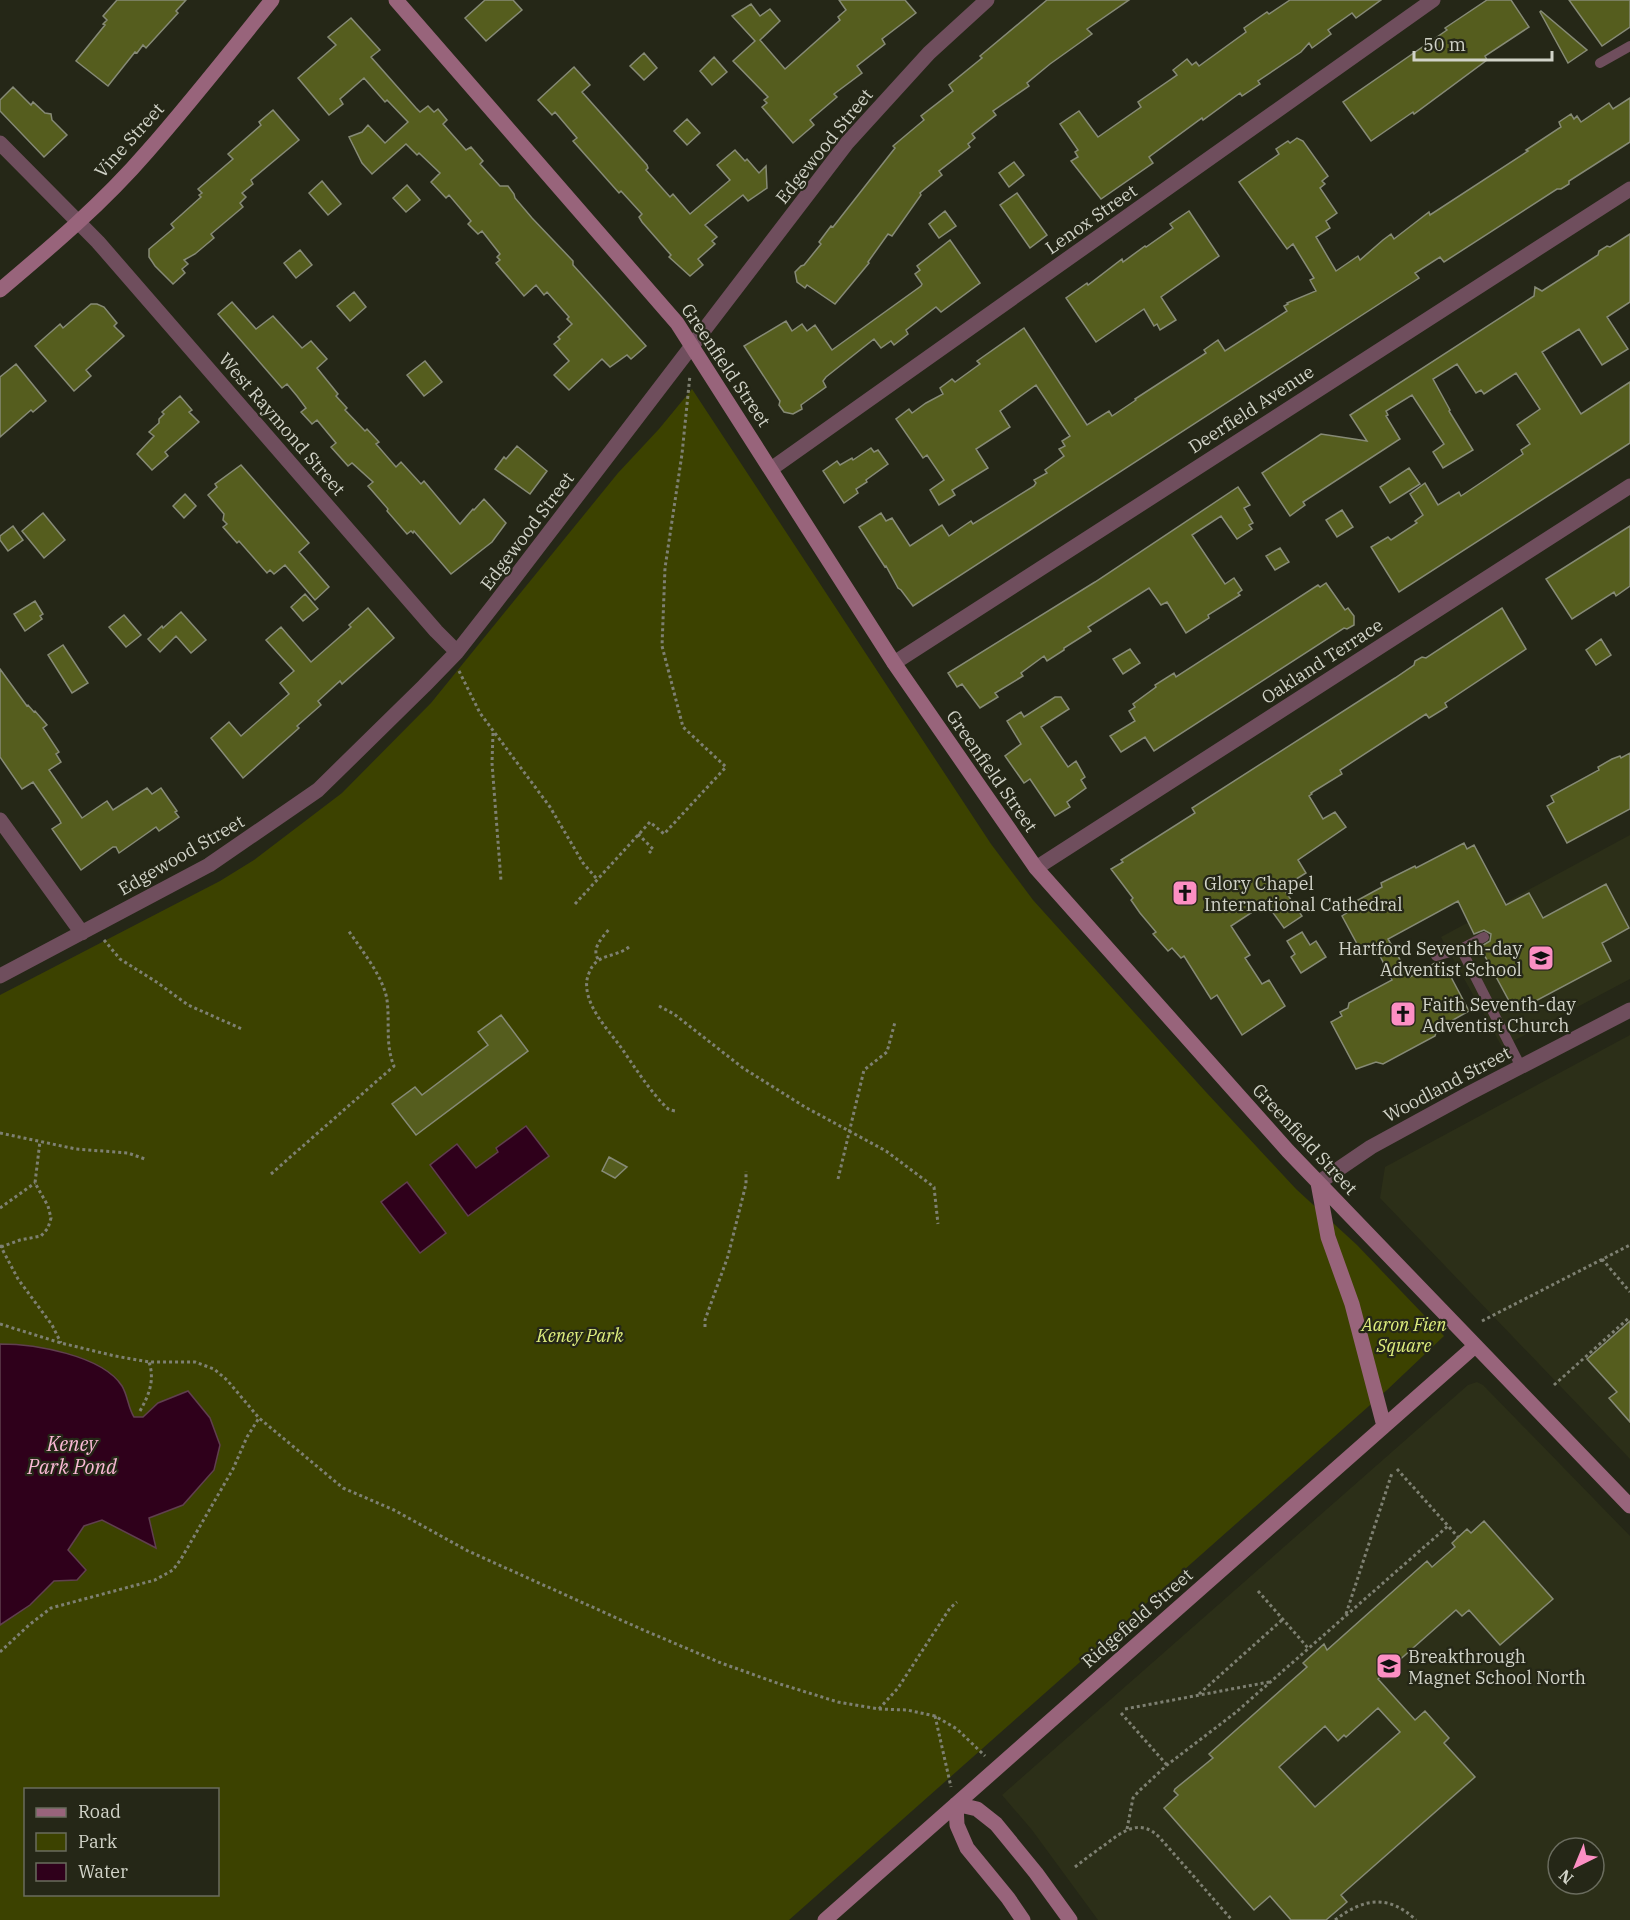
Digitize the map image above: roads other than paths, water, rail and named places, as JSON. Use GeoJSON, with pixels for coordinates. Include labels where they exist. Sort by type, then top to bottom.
{"type":"FeatureCollection","features":[{"type":"Feature","properties":{"kind":"street","name":"Vine Street"},"geometry":{"type":"LineString","coordinates":[[0,290],[78,221],[146,154],[272,0]]}},
{"type":"Feature","properties":{"kind":"street","name":"Greenfield Street"},"geometry":{"type":"LineString","coordinates":[[396,0],[676,322],[894,663],[1036,868],[1272,1134],[1630,1506]]}},
{"type":"Feature","properties":{"kind":"street","name":"Edgewood Street"},"geometry":{"type":"LineString","coordinates":[[0,976],[209,865],[318,790],[381,729],[454,654],[494,606],[847,143],[929,53],[987,0]]}},
{"type":"Feature","properties":{"kind":"street","name":"Lenox Street"},"geometry":{"type":"LineString","coordinates":[[771,469],[1433,0]]}},
{"type":"Feature","properties":{"kind":"street","name":"West Raymond Street"},"geometry":{"type":"LineString","coordinates":[[0,143],[98,242],[454,654]]}},
{"type":"Feature","properties":{"kind":"street","name":"Deerfield Avenue"},"geometry":{"type":"LineString","coordinates":[[894,663],[1630,189]]}},
{"type":"Feature","properties":{"kind":"street","name":"Oakland Terrace"},"geometry":{"type":"LineString","coordinates":[[1036,868],[1630,486]]}},
{"type":"Feature","properties":{"kind":"street"},"geometry":{"type":"LineString","coordinates":[[0,820],[88,930]]}},
{"type":"Feature","properties":{"kind":"street","name":"Woodland Street"},"geometry":{"type":"LineString","coordinates":[[1318,1183],[1371,1147],[1630,1010]]}},
{"type":"Feature","properties":{"kind":"street"},"geometry":{"type":"LineString","coordinates":[[1318,1183],[1328,1237],[1352,1304],[1384,1426]]}},
{"type":"Feature","properties":{"kind":"street","name":"Ridgefield Street"},"geometry":{"type":"LineString","coordinates":[[825,1920],[1475,1346]]}},
{"type":"Feature","properties":{"kind":"street"},"geometry":{"type":"LineString","coordinates":[[1023,1920],[967,1848],[957,1825],[956,1804],[976,1809],[996,1824],[1070,1920]]}},
{"type":"Feature","properties":{"kind":"lane"},"geometry":{"type":"LineString","coordinates":[[1600,63],[1630,46]]}},
{"type":"Feature","properties":{"kind":"lane"},"geometry":{"type":"LineString","coordinates":[[1436,956],[1461,949],[1484,937]]}},
{"type":"Feature","properties":{"kind":"lane"},"geometry":{"type":"LineString","coordinates":[[1461,949],[1521,1067]]}},
{"type":"Feature","properties":{"kind":"water"},"geometry":{"type":"Polygon","coordinates":[[[526,1126],[549,1156],[468,1216],[430,1165],[457,1144],[476,1168],[498,1152],[496,1148],[526,1126]]]}},
{"type":"Feature","properties":{"kind":"water"},"geometry":{"type":"Polygon","coordinates":[[[407,1182],[446,1233],[420,1253],[381,1202],[407,1182]]]}},
{"type":"Feature","properties":{"kind":"water","name":"Keney Park Pond"},"geometry":{"type":"Polygon","coordinates":[[[0,1344],[31,1346],[66,1353],[99,1366],[122,1386],[134,1417],[143,1417],[158,1403],[188,1391],[210,1418],[220,1445],[214,1470],[183,1505],[149,1518],[156,1548],[102,1520],[84,1526],[68,1550],[86,1570],[77,1580],[54,1581],[30,1605],[0,1625],[0,1344]]]}},
{"type":"Feature","properties":{"kind":"place","name":"Glory Chapel International Cathedral"},"geometry":{"type":"Point","coordinates":[1185,893]}},
{"type":"Feature","properties":{"kind":"place","name":"Hartford Seventh-day Adventist School"},"geometry":{"type":"Point","coordinates":[1541,958]}},
{"type":"Feature","properties":{"kind":"place","name":"Faith Seventh-day Adventist Church"},"geometry":{"type":"Point","coordinates":[1403,1014]}},
{"type":"Feature","properties":{"kind":"place","name":"Breakthrough Magnet School North"},"geometry":{"type":"Point","coordinates":[1389,1666]}},
{"type":"Feature","properties":{"kind":"park label","name":"Aaron Fien Square"},"geometry":{"type":"Point","coordinates":[1404,1334]}},
{"type":"Feature","properties":{"kind":"park label","name":"Keney Park"},"geometry":{"type":"Point","coordinates":[580,1335]}}]}
